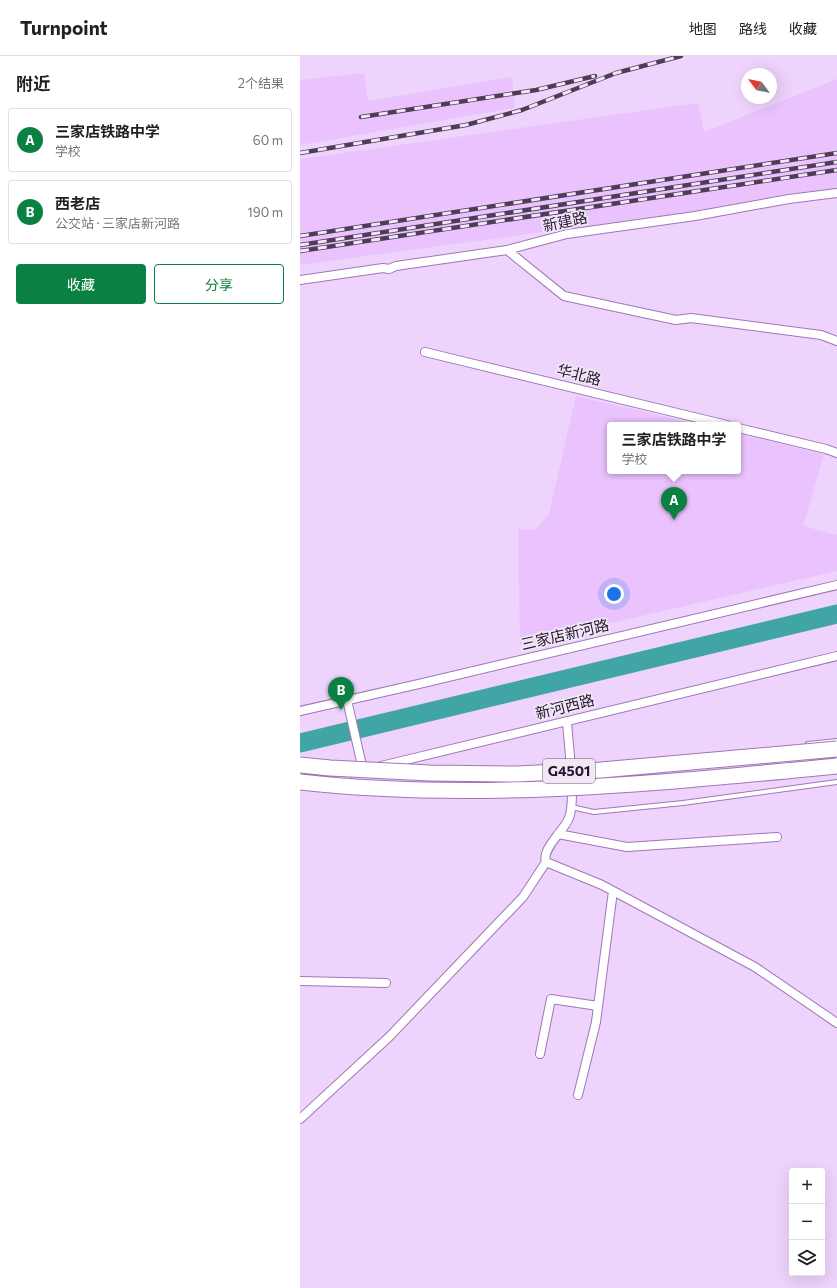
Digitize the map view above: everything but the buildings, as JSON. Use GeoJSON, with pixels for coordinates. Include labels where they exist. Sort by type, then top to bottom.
{"type":"FeatureCollection","features":[{"type":"Feature","properties":{"kind":"highway","name":"G4501"},"geometry":{"type":"LineString","coordinates":[[300,765],[430,773],[516,774],[601,770],[837,749]]}},
{"type":"Feature","properties":{"kind":"highway","name":"G4501"},"geometry":{"type":"LineString","coordinates":[[300,784],[429,790],[517,789],[601,786],[837,766]]}},
{"type":"Feature","properties":{"kind":"street","name":"新建路"},"geometry":{"type":"LineString","coordinates":[[300,280],[382,268],[389,269],[396,266],[507,250],[567,234],[695,216],[789,199],[837,193]]}},
{"type":"Feature","properties":{"kind":"street"},"geometry":{"type":"LineString","coordinates":[[507,250],[564,296],[676,320],[691,318],[820,335],[837,341]]}},
{"type":"Feature","properties":{"kind":"street","name":"华北路"},"geometry":{"type":"LineString","coordinates":[[425,352],[715,422]]}},
{"type":"Feature","properties":{"kind":"street"},"geometry":{"type":"LineString","coordinates":[[741,429],[837,453]]}},
{"type":"Feature","properties":{"kind":"street","name":"三家店新河路"},"geometry":{"type":"LineString","coordinates":[[300,711],[837,585]]}},
{"type":"Feature","properties":{"kind":"street","name":"新河西路"},"geometry":{"type":"LineString","coordinates":[[300,784],[837,656]]}},
{"type":"Feature","properties":{"kind":"street"},"geometry":{"type":"LineString","coordinates":[[347,700],[363,770]]}},
{"type":"Feature","properties":{"kind":"street"},"geometry":{"type":"LineString","coordinates":[[300,1119],[389,1037],[523,897],[546,862],[545,859],[547,850],[569,819],[572,802],[567,721]]}},
{"type":"Feature","properties":{"kind":"street"},"geometry":{"type":"LineString","coordinates":[[558,834],[627,847],[777,837]]}},
{"type":"Feature","properties":{"kind":"street"},"geometry":{"type":"LineString","coordinates":[[546,862],[602,885],[755,967],[837,1023]]}},
{"type":"Feature","properties":{"kind":"street"},"geometry":{"type":"LineString","coordinates":[[578,1095],[596,1022],[613,891]]}},
{"type":"Feature","properties":{"kind":"street"},"geometry":{"type":"LineString","coordinates":[[300,981],[386,983]]}},
{"type":"Feature","properties":{"kind":"street"},"geometry":{"type":"LineString","coordinates":[[540,1054],[551,999],[598,1006]]}},
{"type":"Feature","properties":{"kind":"lane"},"geometry":{"type":"LineString","coordinates":[[806,744],[837,741]]}},
{"type":"Feature","properties":{"kind":"lane"},"geometry":{"type":"LineString","coordinates":[[570,768],[658,762],[736,753]]}},
{"type":"Feature","properties":{"kind":"lane"},"geometry":{"type":"LineString","coordinates":[[571,807],[594,812],[683,803],[837,782]]}},
{"type":"Feature","properties":{"kind":"shaded area"},"geometry":{"type":"Polygon","coordinates":[[[364,73],[368,101],[512,77],[515,108],[300,145],[300,80],[364,73]]]}},
{"type":"Feature","properties":{"kind":"shaded area"},"geometry":{"type":"Polygon","coordinates":[[[837,79],[837,189],[682,213],[300,265],[300,159],[698,103],[704,132],[837,79]]]}},
{"type":"Feature","properties":{"kind":"shaded area"},"geometry":{"type":"Polygon","coordinates":[[[576,396],[687,422],[607,422],[607,474],[741,474],[741,435],[824,454],[803,526],[837,535],[837,571],[520,644],[518,529],[535,530],[549,514],[576,396]]]}},
{"type":"Feature","properties":{"kind":"waterway"},"geometry":{"type":"LineString","coordinates":[[300,743],[837,614]]}},
{"type":"Feature","properties":{"kind":"railway"},"geometry":{"type":"LineString","coordinates":[[300,153],[466,125],[522,110],[616,73],[681,56]]}},
{"type":"Feature","properties":{"kind":"railway"},"geometry":{"type":"LineString","coordinates":[[361,117],[536,90],[595,76]]}},
{"type":"Feature","properties":{"kind":"railway"},"geometry":{"type":"LineString","coordinates":[[300,236],[837,153]]}},
{"type":"Feature","properties":{"kind":"railway"},"geometry":{"type":"LineString","coordinates":[[300,245],[837,162]]}},
{"type":"Feature","properties":{"kind":"railway"},"geometry":{"type":"LineString","coordinates":[[300,251],[837,170]]}},
{"type":"Feature","properties":{"kind":"place","name":"三家店铁路中学"},"geometry":{"type":"Point","coordinates":[674,520]}},
{"type":"Feature","properties":{"kind":"place","name":"西老店"},"geometry":{"type":"Point","coordinates":[341,710]}}]}
